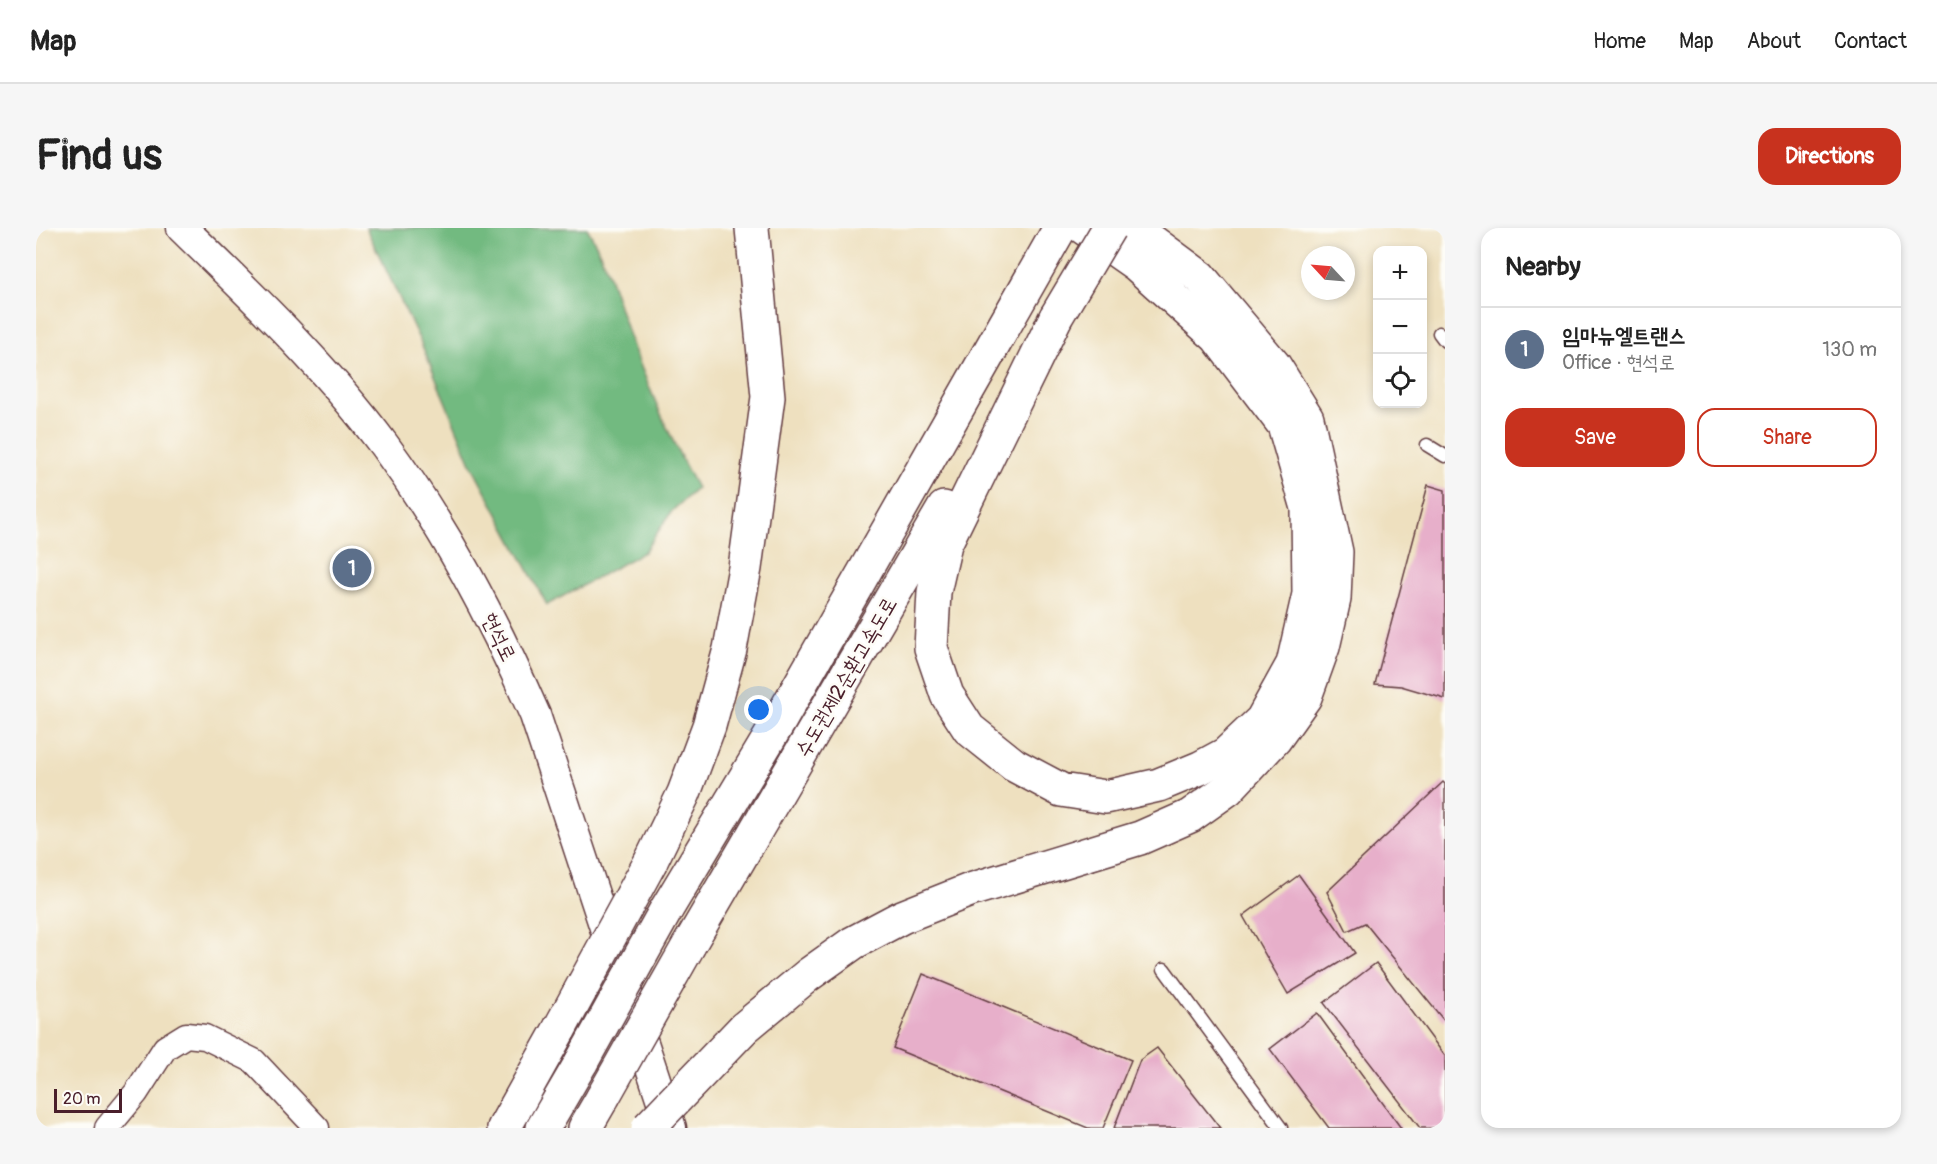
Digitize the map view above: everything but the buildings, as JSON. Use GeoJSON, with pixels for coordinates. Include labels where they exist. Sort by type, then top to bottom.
{"type":"FeatureCollection","features":[{"type":"Feature","properties":{"kind":"highway"},"geometry":{"type":"LineString","coordinates":[[504,1128],[651,861],[684,793],[709,726],[730,649],[745,568],[768,397],[752,228]]}},
{"type":"Feature","properties":{"kind":"highway","name":"수도권제2순환고속도로"},"geometry":{"type":"LineString","coordinates":[[543,1128],[666,910],[780,720],[1060,228]]}},
{"type":"Feature","properties":{"kind":"highway"},"geometry":{"type":"LineString","coordinates":[[1056,317],[945,544],[934,592],[931,648],[947,695],[969,729],[1014,765],[1061,790],[1106,797],[1159,785],[1200,768],[1226,754],[1262,720],[1293,664],[1309,594],[1308,508],[1284,425],[1217,337],[1137,265],[1084,228]]}},
{"type":"Feature","properties":{"kind":"highway","name":"수도권제2순환고속도로"},"geometry":{"type":"LineString","coordinates":[[585,1128],[689,945],[1108,228]]}},
{"type":"Feature","properties":{"kind":"highway"},"geometry":{"type":"LineString","coordinates":[[648,1128],[744,1028],[808,975],[853,944],[902,917],[970,890],[1140,838],[1190,816],[1228,789],[1275,739],[1305,696],[1323,646],[1334,599],[1336,552],[1307,418],[1274,365],[1200,277],[1134,228]]}},
{"type":"Feature","properties":{"kind":"street","name":"현석로"},"geometry":{"type":"LineString","coordinates":[[182,228],[344,395],[407,477],[460,559],[494,623],[535,715],[671,1128]]}},
{"type":"Feature","properties":{"kind":"street"},"geometry":{"type":"LineString","coordinates":[[107,1128],[136,1093],[165,1048],[186,1035],[205,1037],[254,1061],[317,1128]]}},
{"type":"Feature","properties":{"kind":"lane"},"geometry":{"type":"LineString","coordinates":[[1427,445],[1445,456]]}},
{"type":"Feature","properties":{"kind":"lane"},"geometry":{"type":"LineString","coordinates":[[1164,969],[1281,1128]]}},
{"type":"Feature","properties":{"kind":"green space"},"geometry":{"type":"Polygon","coordinates":[[[366,228],[587,228],[607,270],[632,344],[654,399],[697,488],[672,511],[644,552],[547,605],[472,466],[421,343],[366,228]]]}},
{"type":"Feature","properties":{"kind":"place","name":"임마뉴엘트랜스"},"geometry":{"type":"Point","coordinates":[352,568]}}]}
